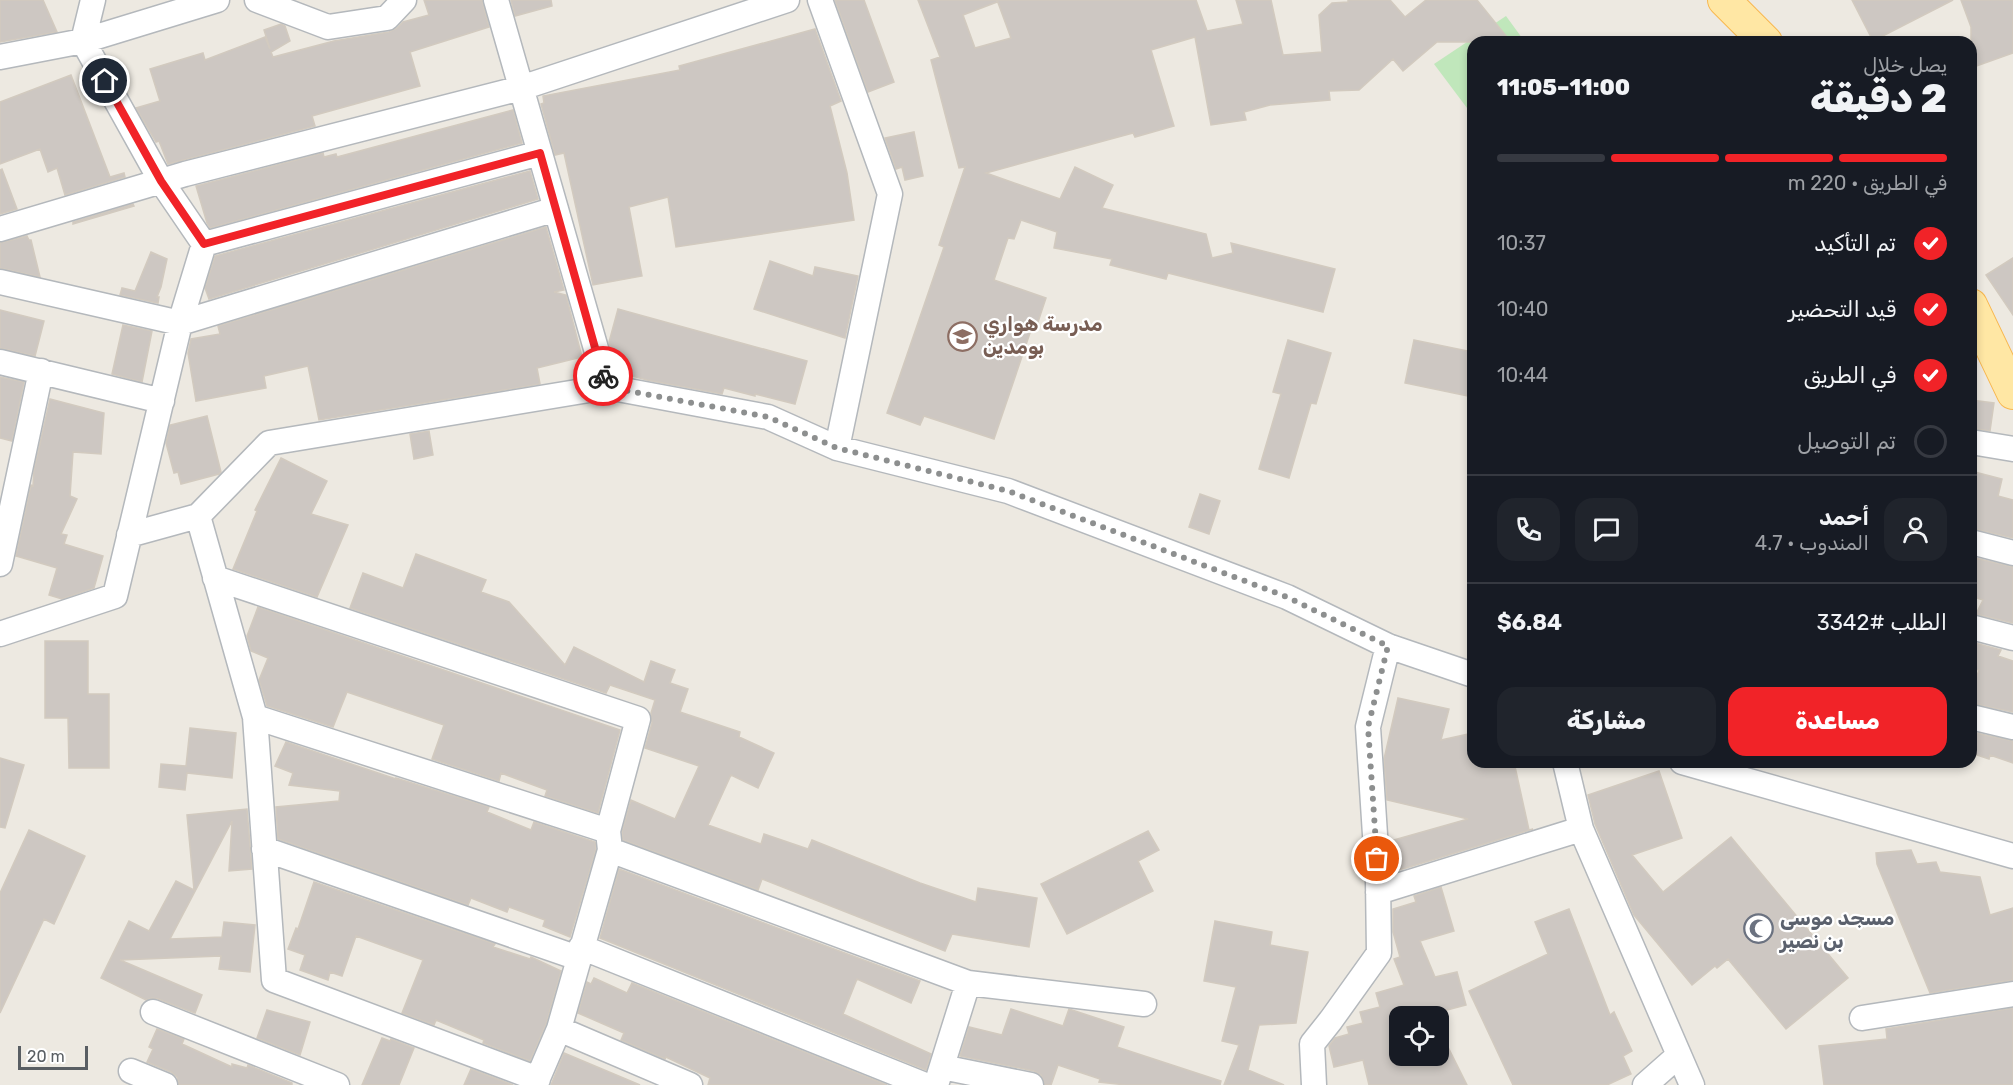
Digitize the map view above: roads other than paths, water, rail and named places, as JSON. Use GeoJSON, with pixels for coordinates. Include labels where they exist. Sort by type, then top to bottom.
{"type":"FeatureCollection","features":[{"type":"Feature","properties":{"kind":"main road"},"geometry":{"type":"LineString","coordinates":[[1724,0],[1760,36]]}},
{"type":"Feature","properties":{"kind":"main road"},"geometry":{"type":"LineString","coordinates":[[1977,314],[2004,354],[2013,393]]}},
{"type":"Feature","properties":{"kind":"street"},"geometry":{"type":"LineString","coordinates":[[93,0],[83,41],[161,181],[204,244]]}},
{"type":"Feature","properties":{"kind":"street"},"geometry":{"type":"LineString","coordinates":[[0,57],[83,41],[217,0]]}},
{"type":"Feature","properties":{"kind":"street"},"geometry":{"type":"LineString","coordinates":[[256,0],[328,27],[387,18],[404,0]]}},
{"type":"Feature","properties":{"kind":"street"},"geometry":{"type":"LineString","coordinates":[[496,0],[607,387]]}},
{"type":"Feature","properties":{"kind":"street"},"geometry":{"type":"LineString","coordinates":[[0,229],[161,181],[522,88],[787,0]]}},
{"type":"Feature","properties":{"kind":"street"},"geometry":{"type":"LineString","coordinates":[[820,0],[890,194],[837,448]]}},
{"type":"Feature","properties":{"kind":"street"},"geometry":{"type":"LineString","coordinates":[[204,244],[540,153]]}},
{"type":"Feature","properties":{"kind":"street"},"geometry":{"type":"LineString","coordinates":[[0,282],[180,323],[556,209]]}},
{"type":"Feature","properties":{"kind":"street"},"geometry":{"type":"LineString","coordinates":[[0,634],[115,596],[180,323],[204,244]]}},
{"type":"Feature","properties":{"kind":"street"},"geometry":{"type":"LineString","coordinates":[[0,362],[162,400]]}},
{"type":"Feature","properties":{"kind":"street"},"geometry":{"type":"LineString","coordinates":[[0,564],[41,371]]}},
{"type":"Feature","properties":{"kind":"street"},"geometry":{"type":"LineString","coordinates":[[129,536],[198,516],[269,443],[607,387],[768,417],[837,448],[1008,491],[1287,597],[1388,646],[1467,673]]}},
{"type":"Feature","properties":{"kind":"street"},"geometry":{"type":"LineString","coordinates":[[1977,443],[2013,450]]}},
{"type":"Feature","properties":{"kind":"street"},"geometry":{"type":"LineString","coordinates":[[198,516],[215,578],[255,717],[274,980],[536,1082],[559,1029],[609,841],[638,719],[215,578]]}},
{"type":"Feature","properties":{"kind":"street"},"geometry":{"type":"LineString","coordinates":[[1977,544],[2013,553]]}},
{"type":"Feature","properties":{"kind":"street"},"geometry":{"type":"LineString","coordinates":[[1977,629],[2013,638]]}},
{"type":"Feature","properties":{"kind":"street"},"geometry":{"type":"LineString","coordinates":[[1314,1085],[1312,1044],[1379,953],[1378,892],[1368,727],[1388,646]]}},
{"type":"Feature","properties":{"kind":"street"},"geometry":{"type":"LineString","coordinates":[[255,717],[609,841],[968,983],[1144,1004]]}},
{"type":"Feature","properties":{"kind":"street"},"geometry":{"type":"LineString","coordinates":[[1977,718],[2013,727]]}},
{"type":"Feature","properties":{"kind":"street"},"geometry":{"type":"LineString","coordinates":[[1566,768],[1581,829],[1692,1085]]}},
{"type":"Feature","properties":{"kind":"street"},"geometry":{"type":"LineString","coordinates":[[1727,768],[1749,771],[2013,855]]}},
{"type":"Feature","properties":{"kind":"street"},"geometry":{"type":"LineString","coordinates":[[1378,892],[1581,829]]}},
{"type":"Feature","properties":{"kind":"street"},"geometry":{"type":"LineString","coordinates":[[264,849],[580,952],[925,1085]]}},
{"type":"Feature","properties":{"kind":"street"},"geometry":{"type":"LineString","coordinates":[[968,983],[939,1076],[1031,1085]]}},
{"type":"Feature","properties":{"kind":"street"},"geometry":{"type":"LineString","coordinates":[[1862,1018],[2013,994]]}},
{"type":"Feature","properties":{"kind":"street"},"geometry":{"type":"LineString","coordinates":[[153,1012],[337,1085]]}},
{"type":"Feature","properties":{"kind":"street"},"geometry":{"type":"LineString","coordinates":[[559,1029],[690,1085]]}},
{"type":"Feature","properties":{"kind":"street"},"geometry":{"type":"LineString","coordinates":[[1645,1085],[1679,1055]]}},
{"type":"Feature","properties":{"kind":"street"},"geometry":{"type":"LineString","coordinates":[[131,1071],[165,1085]]}},
{"type":"Feature","properties":{"kind":"place","name":"مدرسة هواري بومدين"},"geometry":{"type":"Point","coordinates":[962,336]}},
{"type":"Feature","properties":{"kind":"place","name":"مسجد موسى بن نصير"},"geometry":{"type":"Point","coordinates":[1759,929]}}]}
